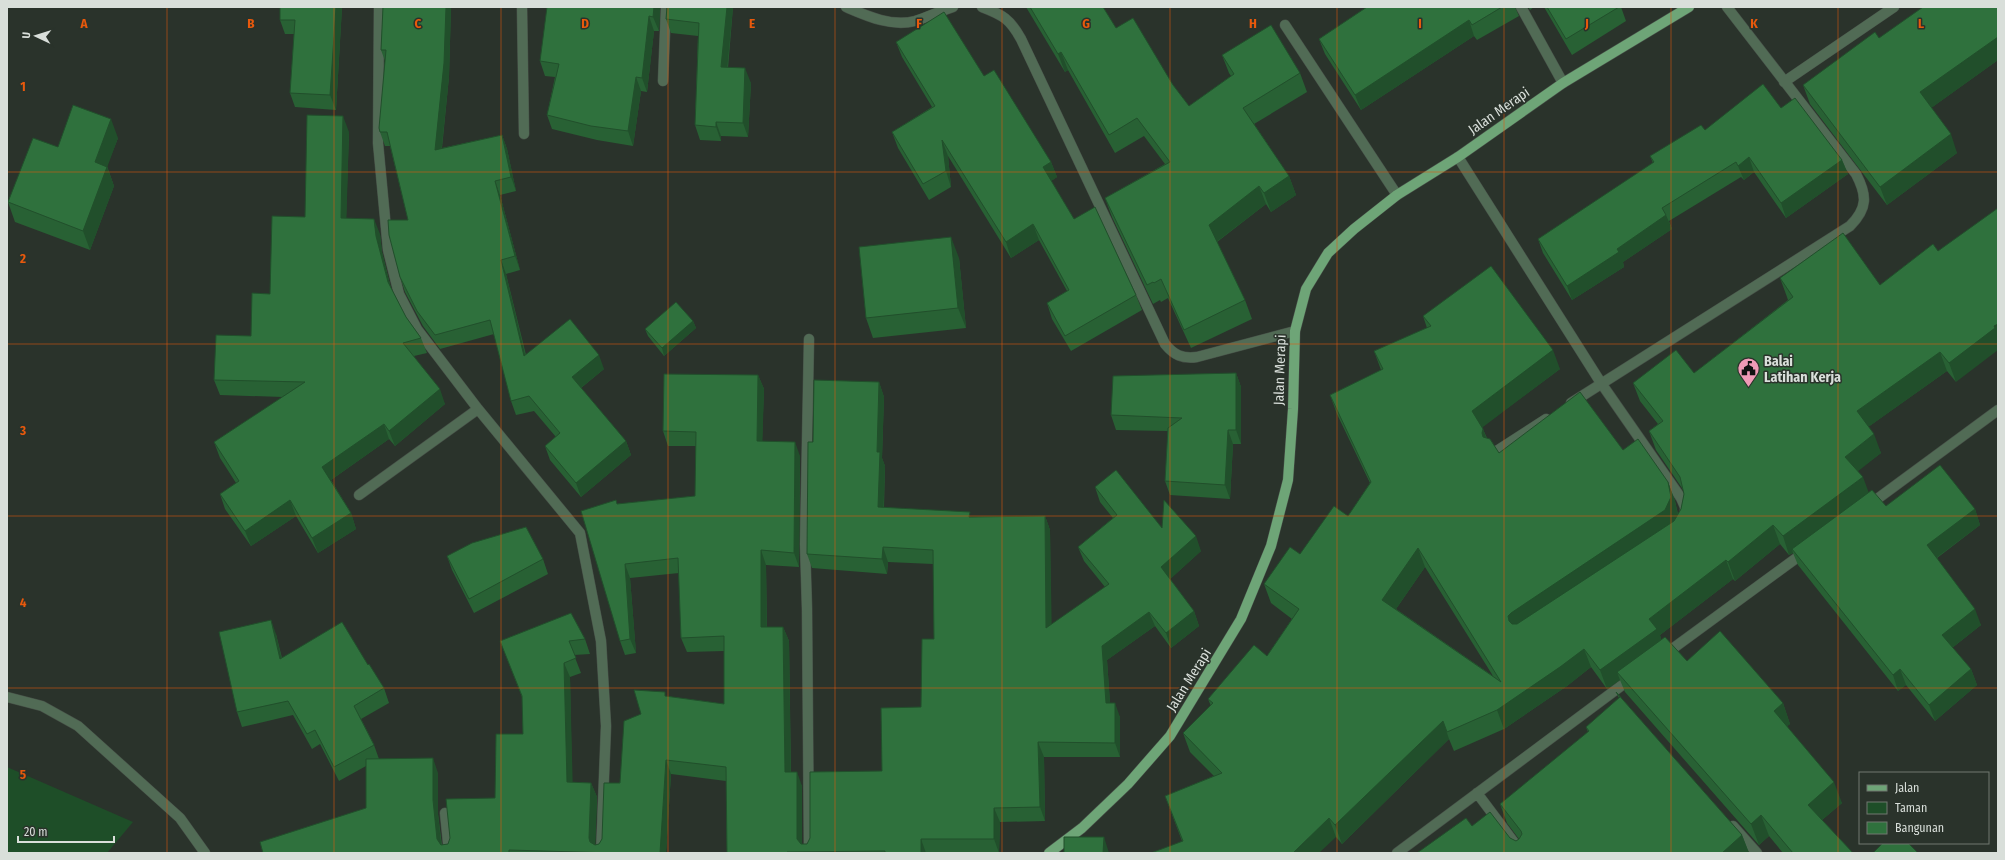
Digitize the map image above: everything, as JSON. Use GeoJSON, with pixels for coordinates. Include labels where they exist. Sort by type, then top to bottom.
{"type":"FeatureCollection","features":[{"type":"Feature","properties":{"kind":"main road","name":"Jalan Merapi"},"geometry":{"type":"LineString","coordinates":[[1049,853],[1092,818],[1128,784],[1170,736],[1241,620],[1271,546],[1288,480],[1293,409],[1295,331],[1306,289],[1328,253],[1354,229],[1397,195],[1458,157],[1563,83],[1689,7]]}},
{"type":"Feature","properties":{"kind":"street"},"geometry":{"type":"LineString","coordinates":[[379,7],[378,143],[388,250],[399,294],[417,329],[478,409],[580,533],[601,641],[606,726],[601,853]]}},
{"type":"Feature","properties":{"kind":"street"},"geometry":{"type":"LineString","coordinates":[[522,7],[524,134]]}},
{"type":"Feature","properties":{"kind":"street"},"geometry":{"type":"LineString","coordinates":[[663,81],[666,7]]}},
{"type":"Feature","properties":{"kind":"street"},"geometry":{"type":"LineString","coordinates":[[846,7],[867,16],[901,22],[914,21],[953,7]]}},
{"type":"Feature","properties":{"kind":"street"},"geometry":{"type":"LineString","coordinates":[[982,7],[1000,10],[1012,23],[1021,39],[1166,344],[1173,354],[1180,357],[1197,357],[1295,331]]}},
{"type":"Feature","properties":{"kind":"street"},"geometry":{"type":"LineString","coordinates":[[1521,7],[1563,83]]}},
{"type":"Feature","properties":{"kind":"street"},"geometry":{"type":"LineString","coordinates":[[1495,452],[1601,383],[1850,226],[1862,211],[1864,194],[1856,174],[1727,7]]}},
{"type":"Feature","properties":{"kind":"street"},"geometry":{"type":"LineString","coordinates":[[1784,82],[1894,7]]}},
{"type":"Feature","properties":{"kind":"street"},"geometry":{"type":"LineString","coordinates":[[1285,25],[1397,195]]}},
{"type":"Feature","properties":{"kind":"street"},"geometry":{"type":"LineString","coordinates":[[1458,157],[1601,383],[1681,498],[1685,507],[1686,517],[1683,526]]}},
{"type":"Feature","properties":{"kind":"street"},"geometry":{"type":"LineString","coordinates":[[809,339],[805,544],[809,853]]}},
{"type":"Feature","properties":{"kind":"street"},"geometry":{"type":"LineString","coordinates":[[359,495],[478,409]]}},
{"type":"Feature","properties":{"kind":"street"},"geometry":{"type":"LineString","coordinates":[[1858,513],[1998,410]]}},
{"type":"Feature","properties":{"kind":"street"},"geometry":{"type":"LineString","coordinates":[[1654,662],[1813,546]]}},
{"type":"Feature","properties":{"kind":"street"},"geometry":{"type":"LineString","coordinates":[[1398,853],[1477,793],[1618,694],[1641,672]]}},
{"type":"Feature","properties":{"kind":"street"},"geometry":{"type":"LineString","coordinates":[[7,697],[42,706],[78,726],[180,818],[205,853]]}},
{"type":"Feature","properties":{"kind":"street"},"geometry":{"type":"LineString","coordinates":[[1477,793],[1522,853]]}},
{"type":"Feature","properties":{"kind":"street"},"geometry":{"type":"LineString","coordinates":[[444,813],[449,853]]}},
{"type":"Feature","properties":{"kind":"street"},"geometry":{"type":"LineString","coordinates":[[1726,817],[1757,853]]}},
{"type":"Feature","properties":{"kind":"green space"},"geometry":{"type":"Polygon","coordinates":[[[7,767],[133,822],[107,853],[7,853],[7,767]]]}},
{"type":"Feature","properties":{"kind":"building"},"geometry":{"type":"Polygon","coordinates":[[[280,7],[336,7],[330,95],[290,93],[295,20],[280,20],[280,7]]]}},
{"type":"Feature","properties":{"kind":"building"},"geometry":{"type":"Polygon","coordinates":[[[383,7],[446,7],[444,63],[435,150],[502,135],[511,177],[495,181],[515,256],[501,260],[524,356],[570,319],[599,355],[572,377],[626,441],[576,483],[545,446],[560,433],[529,396],[511,401],[490,320],[435,335],[417,311],[400,277],[389,235],[388,220],[408,220],[387,132],[380,132],[379,128],[386,50],[381,50],[383,7]]]}},
{"type":"Feature","properties":{"kind":"building"},"geometry":{"type":"Polygon","coordinates":[[[547,7],[654,7],[653,17],[649,16],[642,78],[636,77],[628,131],[591,126],[547,115],[559,64],[540,61],[547,7]]]}},
{"type":"Feature","properties":{"kind":"building"},"geometry":{"type":"Polygon","coordinates":[[[667,7],[727,7],[721,67],[745,68],[743,123],[716,122],[716,127],[695,125],[699,23],[666,19],[667,7]]]}},
{"type":"Feature","properties":{"kind":"building"},"geometry":{"type":"Polygon","coordinates":[[[1030,7],[1103,7],[1116,28],[1133,18],[1173,85],[1189,106],[1234,74],[1222,55],[1271,25],[1300,73],[1243,108],[1289,176],[1264,193],[1259,186],[1209,225],[1245,300],[1184,330],[1161,279],[1147,285],[1105,198],[1170,162],[1137,118],[1109,135],[1061,52],[1058,54],[1030,7]]]}},
{"type":"Feature","properties":{"kind":"building"},"geometry":{"type":"Polygon","coordinates":[[[1367,7],[1502,7],[1472,25],[1469,20],[1355,95],[1319,39],[1367,7]]]}},
{"type":"Feature","properties":{"kind":"building"},"geometry":{"type":"Polygon","coordinates":[[[1547,7],[1619,7],[1566,39],[1547,7]]]}},
{"type":"Feature","properties":{"kind":"building"},"geometry":{"type":"Polygon","coordinates":[[[1923,7],[1998,7],[1998,37],[1920,92],[1951,134],[1880,187],[1803,85],[1875,32],[1879,38],[1923,7]]]}},
{"type":"Feature","properties":{"kind":"building"},"geometry":{"type":"Polygon","coordinates":[[[944,12],[984,76],[994,70],[1051,162],[1043,167],[1074,219],[1095,207],[1136,295],[1065,336],[1047,303],[1069,290],[1033,224],[1006,242],[942,140],[946,171],[923,184],[892,132],[935,106],[896,42],[944,12]]]}},
{"type":"Feature","properties":{"kind":"building"},"geometry":{"type":"Polygon","coordinates":[[[1763,84],[1781,108],[1795,98],[1842,160],[1781,203],[1749,157],[1738,166],[1736,162],[1662,208],[1666,215],[1617,249],[1619,252],[1567,286],[1538,239],[1654,162],[1650,156],[1701,125],[1705,130],[1763,84]]]}},
{"type":"Feature","properties":{"kind":"building"},"geometry":{"type":"Polygon","coordinates":[[[73,105],[111,119],[95,162],[107,167],[83,231],[8,202],[33,138],[58,147],[73,105]]]}},
{"type":"Feature","properties":{"kind":"building"},"geometry":{"type":"Polygon","coordinates":[[[307,115],[343,116],[341,218],[374,219],[376,236],[388,282],[406,317],[421,338],[403,343],[440,389],[389,431],[384,424],[322,467],[351,513],[312,538],[290,500],[245,531],[220,494],[239,481],[214,442],[305,382],[214,380],[216,335],[251,336],[252,293],[270,294],[272,216],[305,217],[307,115]]]}},
{"type":"Feature","properties":{"kind":"building"},"geometry":{"type":"Polygon","coordinates":[[[1998,208],[1998,324],[1994,326],[1995,328],[1949,363],[1940,352],[1857,411],[1874,434],[1845,457],[1863,477],[1783,536],[1773,525],[1728,562],[1726,560],[1649,619],[1657,629],[1600,670],[1584,649],[1497,710],[1447,732],[1443,721],[1335,825],[1329,818],[1293,853],[1151,853],[1183,841],[1165,796],[1222,773],[1183,733],[1213,703],[1208,699],[1254,645],[1267,656],[1299,609],[1264,584],[1290,547],[1300,554],[1334,506],[1348,516],[1371,482],[1330,395],[1383,369],[1374,351],[1431,326],[1423,316],[1491,266],[1553,350],[1472,411],[1483,429],[1483,437],[1490,439],[1499,453],[1580,392],[1623,450],[1638,439],[1668,482],[1671,497],[1665,510],[1511,613],[1508,616],[1509,621],[1512,624],[1517,624],[1674,521],[1681,509],[1684,494],[1680,477],[1649,431],[1663,421],[1633,383],[1676,350],[1694,373],[1793,297],[1780,278],[1843,233],[1880,285],[1933,244],[1938,251],[1998,208]],[[1418,548],[1382,600],[1501,682],[1418,548]]]}},
{"type":"Feature","properties":{"kind":"building"},"geometry":{"type":"Polygon","coordinates":[[[951,237],[958,308],[866,318],[859,247],[951,237]]]}},
{"type":"Feature","properties":{"kind":"building"},"geometry":{"type":"Polygon","coordinates":[[[676,302],[693,321],[662,348],[645,329],[676,302]]]}},
{"type":"Feature","properties":{"kind":"building"},"geometry":{"type":"Polygon","coordinates":[[[1236,373],[1236,430],[1228,430],[1225,485],[1165,481],[1168,428],[1182,418],[1111,415],[1113,376],[1236,373]]]}},
{"type":"Feature","properties":{"kind":"building"},"geometry":{"type":"Polygon","coordinates":[[[664,374],[758,375],[757,441],[795,442],[794,553],[761,550],[761,627],[783,627],[785,772],[797,772],[797,839],[801,844],[807,844],[810,838],[810,772],[882,771],[881,708],[921,707],[922,639],[934,639],[933,550],[883,547],[882,559],[807,554],[808,442],[813,442],[814,380],[879,382],[877,452],[880,452],[878,507],[970,512],[969,517],[1045,516],[1046,628],[1109,584],[1078,547],[1117,515],[1095,487],[1116,470],[1162,528],[1164,500],[1196,536],[1161,567],[1194,611],[1166,633],[1149,612],[1102,646],[1106,703],[1115,703],[1115,743],[1038,742],[1040,807],[994,808],[994,839],[921,839],[921,853],[885,853],[885,851],[727,853],[726,767],[666,760],[660,853],[509,850],[509,853],[263,853],[260,842],[366,808],[366,759],[433,758],[433,800],[437,839],[441,845],[448,844],[450,838],[446,799],[495,798],[496,734],[523,734],[522,696],[500,641],[571,613],[585,639],[569,641],[576,658],[564,663],[567,782],[591,783],[589,838],[590,842],[595,845],[599,844],[602,839],[604,783],[620,783],[624,721],[641,714],[634,690],[665,692],[665,696],[724,704],[724,636],[681,638],[678,558],[625,564],[630,639],[620,641],[581,511],[616,500],[617,504],[695,496],[696,432],[663,431],[664,374]]]}},
{"type":"Feature","properties":{"kind":"building"},"geometry":{"type":"Polygon","coordinates":[[[1940,465],[1975,509],[1927,545],[1975,609],[1942,635],[1971,669],[1929,705],[1900,669],[1893,675],[1792,549],[1872,490],[1886,506],[1940,465]]]}},
{"type":"Feature","properties":{"kind":"building"},"geometry":{"type":"Polygon","coordinates":[[[526,527],[543,559],[469,599],[447,556],[472,543],[526,527]]]}},
{"type":"Feature","properties":{"kind":"building"},"geometry":{"type":"Polygon","coordinates":[[[271,620],[280,659],[342,622],[384,688],[354,706],[374,745],[334,767],[315,730],[307,734],[288,701],[237,712],[219,632],[271,620]]]}},
{"type":"Feature","properties":{"kind":"building"},"geometry":{"type":"Polygon","coordinates":[[[1720,631],[1783,703],[1774,711],[1834,782],[1808,805],[1853,853],[1793,853],[1761,815],[1751,824],[1617,672],[1665,637],[1687,661],[1720,631]]]}},
{"type":"Feature","properties":{"kind":"building"},"geometry":{"type":"Polygon","coordinates":[[[1616,692],[1742,835],[1722,853],[1417,853],[1466,818],[1472,826],[1490,812],[1510,838],[1516,841],[1519,839],[1522,834],[1521,831],[1500,804],[1589,731],[1586,727],[1620,697],[1616,692]]]}},
{"type":"Feature","properties":{"kind":"building"},"geometry":{"type":"Polygon","coordinates":[[[1064,837],[1104,837],[1103,853],[1064,853],[1064,837]]]}},
{"type":"Feature","properties":{"kind":"building"},"geometry":{"type":"Polygon","coordinates":[[[1882,844],[1909,844],[1918,853],[1873,853],[1882,844]]]}},
{"type":"Feature","properties":{"kind":"place","name":"Balai Latihan Kerja"},"geometry":{"type":"Point","coordinates":[1748,388]}}]}
